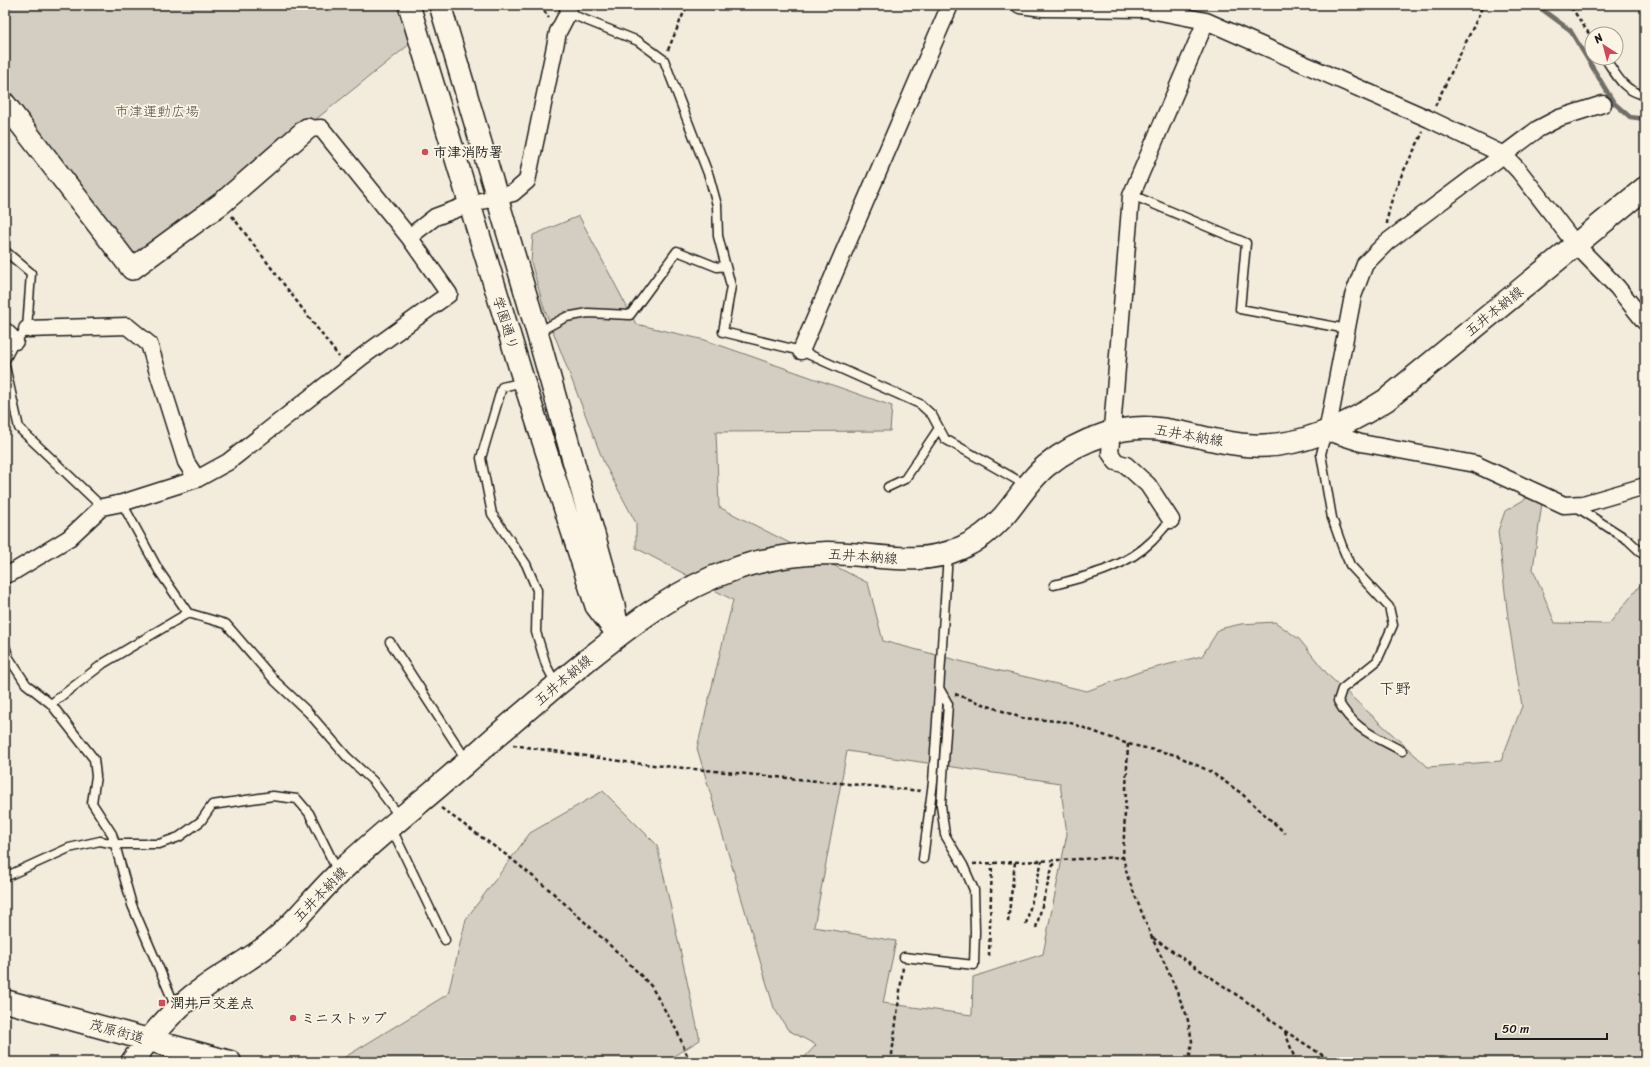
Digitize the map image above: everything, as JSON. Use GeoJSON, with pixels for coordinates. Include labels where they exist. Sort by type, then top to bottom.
{"type":"FeatureCollection","features":[{"type":"Feature","properties":{"kind":"main road","name":"五井本納線"},"geometry":{"type":"LineString","coordinates":[[132,1062],[176,1009],[202,988],[258,954],[276,938],[338,873],[468,762],[556,684],[618,635],[676,595],[696,584],[730,570],[762,560],[829,553],[898,559],[920,559],[948,553],[974,541],[989,530],[1003,516],[1045,466],[1067,451],[1087,441],[1111,432],[1156,428],[1247,446],[1273,445],[1327,432],[1365,413],[1386,400],[1645,188]]}},
{"type":"Feature","properties":{"kind":"main road","name":"茂原街道"},"geometry":{"type":"LineString","coordinates":[[5,1000],[230,1062]]}},
{"type":"Feature","properties":{"kind":"street","name":"学園通り"},"geometry":{"type":"LineString","coordinates":[[409,5],[524,382],[596,606],[618,635]]}},
{"type":"Feature","properties":{"kind":"street"},"geometry":{"type":"LineString","coordinates":[[440,5],[537,332],[614,604],[618,635]]}},
{"type":"Feature","properties":{"kind":"street"},"geometry":{"type":"LineString","coordinates":[[801,351],[950,5]]}},
{"type":"Feature","properties":{"kind":"street"},"geometry":{"type":"LineString","coordinates":[[1020,5],[1043,8],[1145,9],[1206,21],[1429,119],[1504,155],[1519,171],[1576,245],[1617,287],[1645,322]]}},
{"type":"Feature","properties":{"kind":"street"},"geometry":{"type":"LineString","coordinates":[[409,237],[435,217],[470,204],[513,193],[527,181],[558,32],[569,9]]}},
{"type":"Feature","properties":{"kind":"street"},"geometry":{"type":"LineString","coordinates":[[1170,520],[1148,485],[1126,465],[1116,462],[1110,453],[1111,432],[1132,195],[1206,21]]}},
{"type":"Feature","properties":{"kind":"street"},"geometry":{"type":"LineString","coordinates":[[435,90],[462,82]]}},
{"type":"Feature","properties":{"kind":"street"},"geometry":{"type":"LineString","coordinates":[[5,104],[132,269],[222,203],[307,129],[321,128],[409,237],[449,294],[362,356],[228,462],[197,479],[122,503],[102,507],[69,538],[13,572],[5,574]]}},
{"type":"Feature","properties":{"kind":"street"},"geometry":{"type":"LineString","coordinates":[[1603,104],[1559,118],[1538,129],[1386,242],[1365,264],[1353,296],[1327,432],[1361,443],[1475,464],[1564,505],[1582,504],[1645,486]]}},
{"type":"Feature","properties":{"kind":"street"},"geometry":{"type":"LineString","coordinates":[[27,329],[128,326],[149,344],[186,462],[197,479]]}},
{"type":"Feature","properties":{"kind":"lane"},"geometry":{"type":"LineString","coordinates":[[569,9],[638,41],[664,60],[709,176],[717,205],[718,236],[731,286],[723,332],[801,351],[920,404],[932,415],[945,439],[1027,486]]}},
{"type":"Feature","properties":{"kind":"lane"},"geometry":{"type":"LineString","coordinates":[[1610,66],[1623,85],[1636,94],[1645,95]]}},
{"type":"Feature","properties":{"kind":"lane"},"geometry":{"type":"LineString","coordinates":[[1132,195],[1246,243],[1240,310],[1347,329]]}},
{"type":"Feature","properties":{"kind":"lane"},"geometry":{"type":"LineString","coordinates":[[5,251],[31,272],[27,329],[10,336],[5,360]]}},
{"type":"Feature","properties":{"kind":"lane"},"geometry":{"type":"LineString","coordinates":[[537,332],[566,317],[588,312],[607,312],[630,315],[677,251],[717,267],[726,266]]}},
{"type":"Feature","properties":{"kind":"lane"},"geometry":{"type":"LineString","coordinates":[[5,366],[19,428],[102,507]]}},
{"type":"Feature","properties":{"kind":"lane"},"geometry":{"type":"LineString","coordinates":[[524,382],[502,387],[480,458],[492,514],[526,564],[537,590],[536,632],[546,665],[556,684]]}},
{"type":"Feature","properties":{"kind":"lane"},"geometry":{"type":"LineString","coordinates":[[888,487],[905,479],[939,428]]}},
{"type":"Feature","properties":{"kind":"lane"},"geometry":{"type":"LineString","coordinates":[[1327,432],[1321,454],[1332,518],[1350,565],[1389,607],[1393,625],[1377,661],[1342,689],[1338,701],[1344,713],[1367,733],[1402,751]]}},
{"type":"Feature","properties":{"kind":"lane"},"geometry":{"type":"LineString","coordinates":[[122,503],[159,571],[188,613],[226,624],[275,681],[308,712],[347,757],[374,781],[396,823],[445,940]]}},
{"type":"Feature","properties":{"kind":"lane"},"geometry":{"type":"LineString","coordinates":[[1573,505],[1628,540],[1645,556]]}},
{"type":"Feature","properties":{"kind":"lane"},"geometry":{"type":"LineString","coordinates":[[1054,585],[1109,569],[1151,542],[1170,520]]}},
{"type":"Feature","properties":{"kind":"lane"},"geometry":{"type":"LineString","coordinates":[[923,858],[932,792],[948,553]]}},
{"type":"Feature","properties":{"kind":"lane"},"geometry":{"type":"LineString","coordinates":[[51,704],[104,662],[188,613]]}},
{"type":"Feature","properties":{"kind":"lane"},"geometry":{"type":"LineString","coordinates":[[390,642],[468,762]]}},
{"type":"Feature","properties":{"kind":"lane"},"geometry":{"type":"LineString","coordinates":[[5,646],[9,658],[26,684],[51,704],[94,759],[96,776],[92,803],[112,834],[132,905],[176,1009]]}},
{"type":"Feature","properties":{"kind":"lane"},"geometry":{"type":"LineString","coordinates":[[904,957],[974,965],[974,890],[963,865],[945,835],[941,805],[948,704],[939,688]]}},
{"type":"Feature","properties":{"kind":"lane"},"geometry":{"type":"LineString","coordinates":[[5,877],[69,848],[100,841],[115,844],[159,844],[178,837],[201,820],[212,805],[272,796],[297,799],[309,813],[338,873]]}},
{"type":"Feature","properties":{"kind":"path"},"geometry":{"type":"LineString","coordinates":[[664,60],[687,5]]}},
{"type":"Feature","properties":{"kind":"path"},"geometry":{"type":"LineString","coordinates":[[1564,5],[1572,10],[1584,27]]}},
{"type":"Feature","properties":{"kind":"path"},"geometry":{"type":"LineString","coordinates":[[222,203],[348,368]]}},
{"type":"Feature","properties":{"kind":"path"},"geometry":{"type":"LineString","coordinates":[[939,688],[1022,718],[1068,722],[1128,744],[1176,755],[1211,772],[1241,793],[1285,833]]}},
{"type":"Feature","properties":{"kind":"path"},"geometry":{"type":"LineString","coordinates":[[490,741],[633,763],[932,792]]}},
{"type":"Feature","properties":{"kind":"path"},"geometry":{"type":"LineString","coordinates":[[1128,744],[1124,857],[1128,878],[1152,938],[1166,966],[1187,1016],[1192,1041],[1189,1062]]}},
{"type":"Feature","properties":{"kind":"path"},"geometry":{"type":"LineString","coordinates":[[426,797],[509,857],[552,892],[626,960],[650,986],[677,1031],[690,1062]]}},
{"type":"Feature","properties":{"kind":"path"},"geometry":{"type":"LineString","coordinates":[[963,865],[1124,857]]}},
{"type":"Feature","properties":{"kind":"path"},"geometry":{"type":"LineString","coordinates":[[1026,924],[1042,861]]}},
{"type":"Feature","properties":{"kind":"path"},"geometry":{"type":"LineString","coordinates":[[1036,928],[1054,861]]}},
{"type":"Feature","properties":{"kind":"path"},"geometry":{"type":"LineString","coordinates":[[1008,922],[1016,862]]}},
{"type":"Feature","properties":{"kind":"path"},"geometry":{"type":"LineString","coordinates":[[989,956],[992,864]]}},
{"type":"Feature","properties":{"kind":"path"},"geometry":{"type":"LineString","coordinates":[[1152,938],[1250,1004],[1285,1031],[1333,1062]]}},
{"type":"Feature","properties":{"kind":"path"},"geometry":{"type":"LineString","coordinates":[[891,1062],[904,957]]}},
{"type":"Feature","properties":{"kind":"path"},"geometry":{"type":"LineString","coordinates":[[1285,1031],[1296,1062]]}},
{"type":"Feature","properties":{"kind":"green space","name":"市津運動広場"},"geometry":{"type":"Polygon","coordinates":[[[5,5],[399,5],[410,44],[146,255],[135,255],[5,85],[5,5]]]}},
{"type":"Feature","properties":{"kind":"green space"},"geometry":{"type":"Polygon","coordinates":[[[579,216],[636,324],[705,340],[892,406],[890,431],[716,432],[719,507],[868,583],[883,641],[979,666],[1087,691],[1142,671],[1202,656],[1219,629],[1241,624],[1275,622],[1299,639],[1329,676],[1428,767],[1501,761],[1522,706],[1508,618],[1498,531],[1505,511],[1544,488],[1533,569],[1555,623],[1609,624],[1645,579],[1645,1062],[1173,1062],[1171,1060],[1162,1062],[803,1062],[803,1059],[816,1045],[788,1030],[774,1008],[697,748],[733,600],[636,548],[636,523],[604,463],[544,308],[531,262],[533,235],[579,216]],[[847,751],[814,927],[896,941],[883,1003],[972,1015],[973,977],[1043,954],[1067,834],[1060,783],[847,751]]]}},
{"type":"Feature","properties":{"kind":"green space"},"geometry":{"type":"Polygon","coordinates":[[[603,791],[657,845],[700,1040],[664,1062],[337,1062],[448,994],[466,919],[530,833],[603,791]]]}},
{"type":"Feature","properties":{"kind":"waterway"},"geometry":{"type":"LineString","coordinates":[[1536,5],[1570,30],[1614,103],[1630,117],[1645,119]]}},
{"type":"Feature","properties":{"kind":"place","name":"市津消防署"},"geometry":{"type":"Point","coordinates":[425,152]}},
{"type":"Feature","properties":{"kind":"place","name":"潤井戸交差点"},"geometry":{"type":"Point","coordinates":[162,1003]}},
{"type":"Feature","properties":{"kind":"place","name":"ミニストップ"},"geometry":{"type":"Point","coordinates":[293,1018]}},
{"type":"Feature","properties":{"kind":"district","name":"下野"},"geometry":{"type":"Point","coordinates":[1395,688]}}]}
